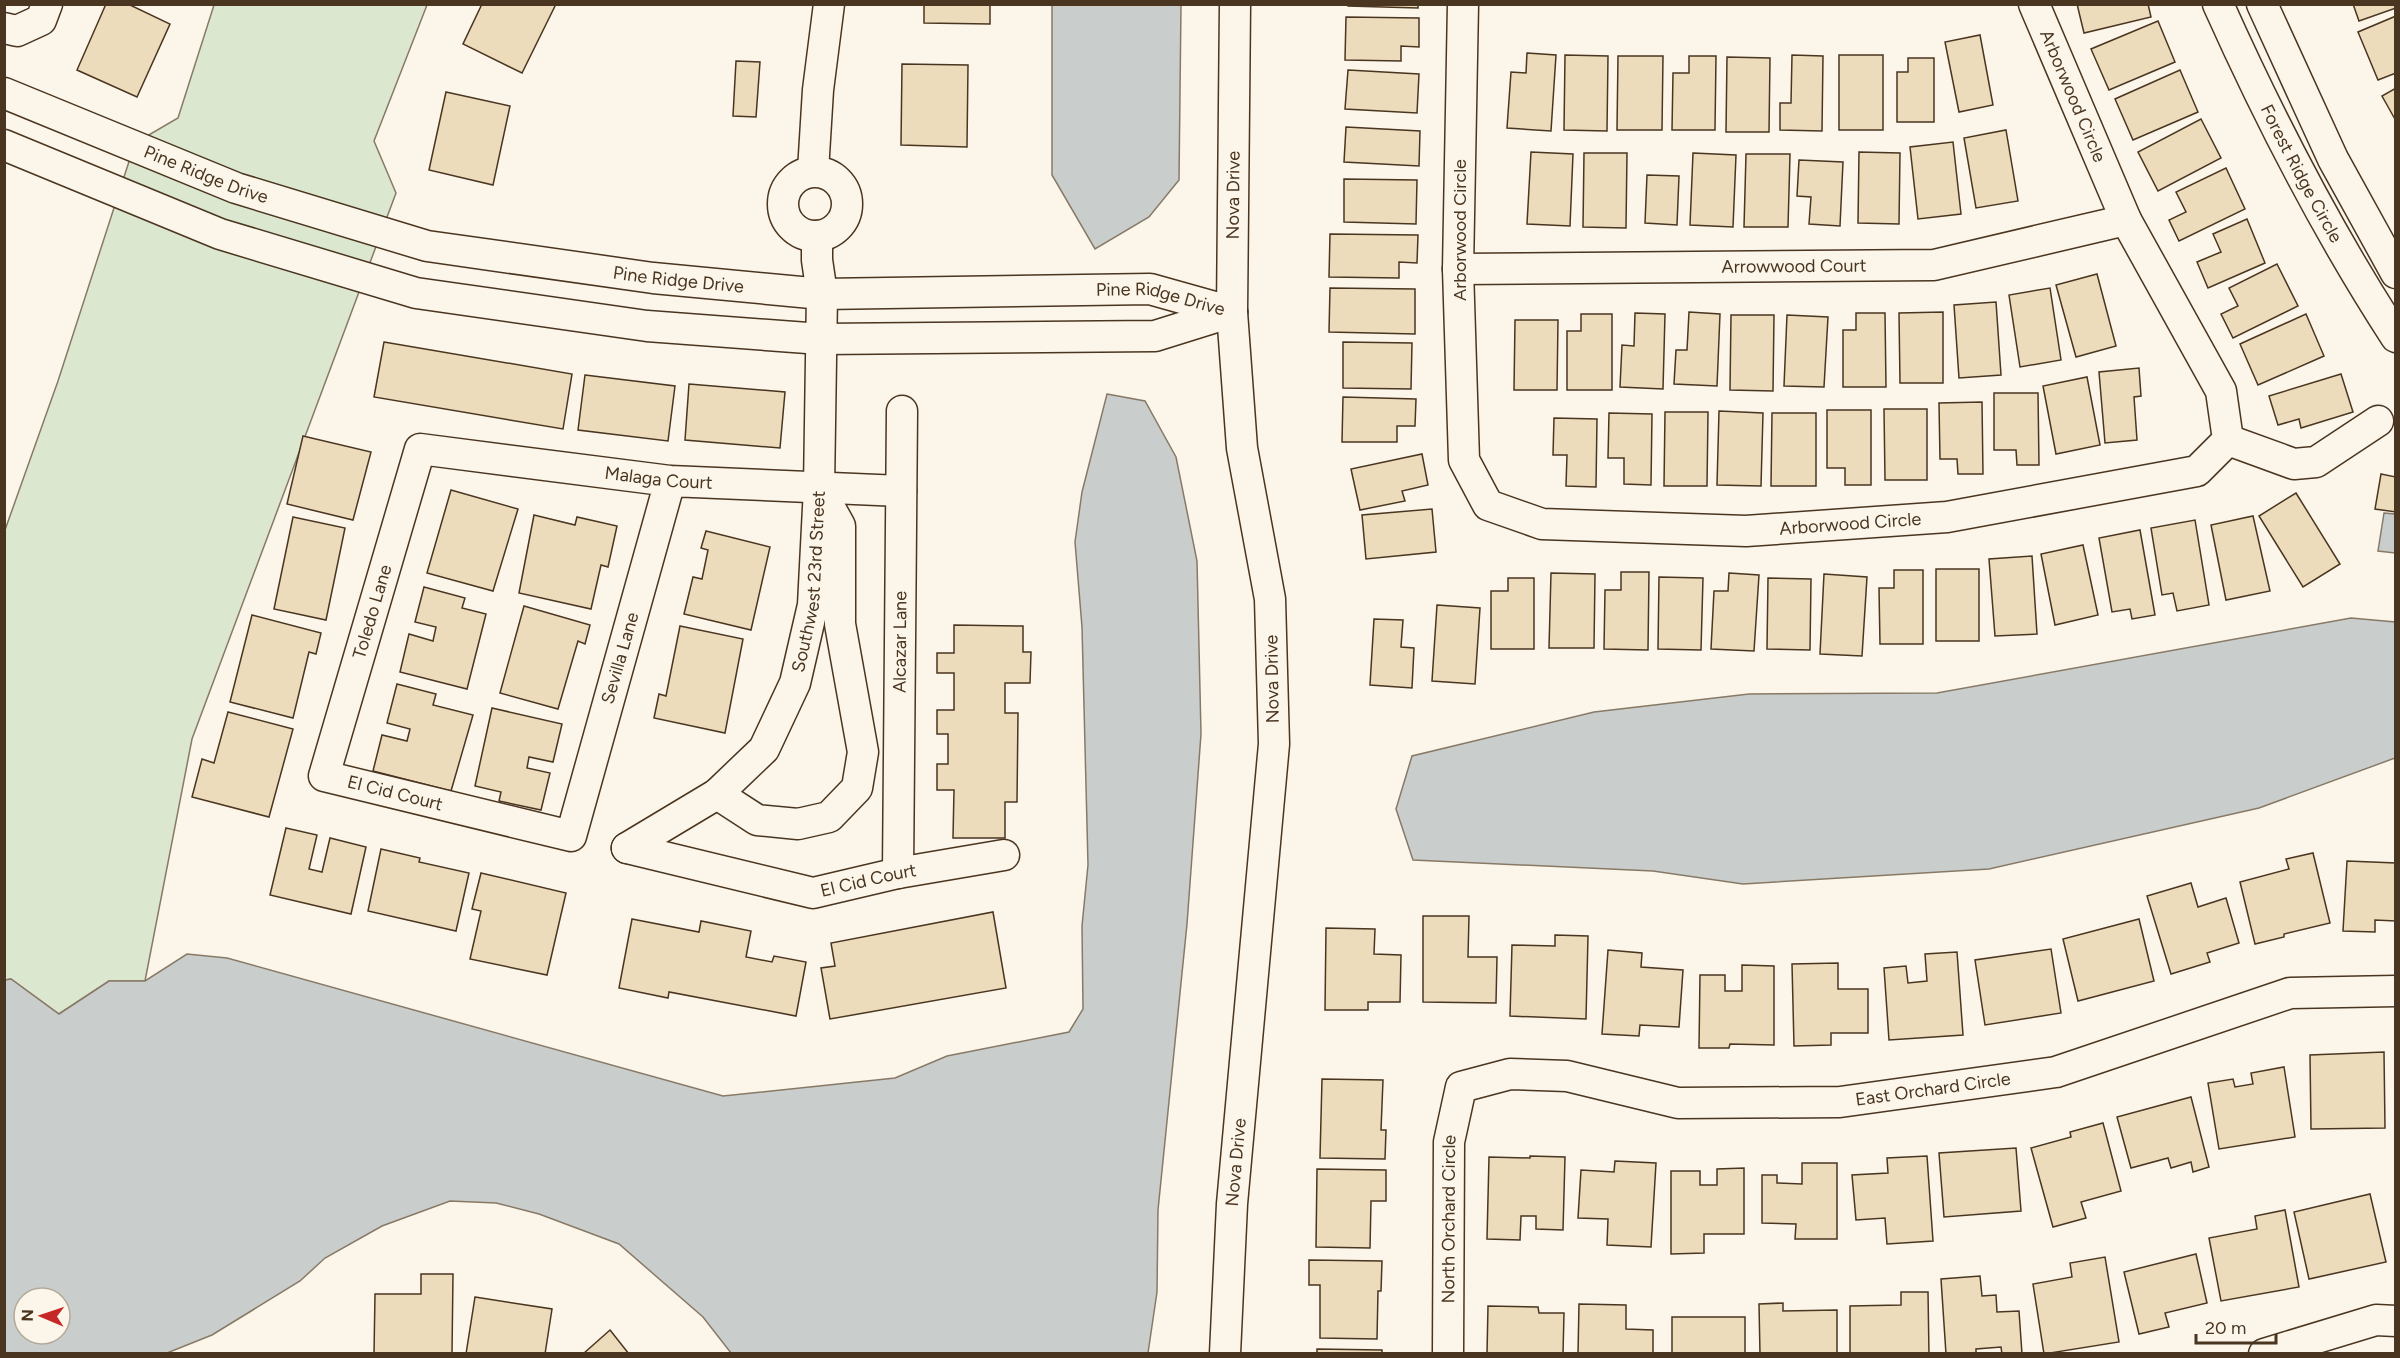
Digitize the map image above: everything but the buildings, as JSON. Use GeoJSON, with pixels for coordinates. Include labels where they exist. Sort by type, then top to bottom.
{"type":"FeatureCollection","features":[{"type":"Feature","properties":{"kind":"street"},"geometry":{"type":"LineString","coordinates":[[4,28],[17,30],[41,20],[47,4]]}},
{"type":"Feature","properties":{"kind":"street"},"geometry":{"type":"LineString","coordinates":[[813,171],[818,90],[829,4]]}},
{"type":"Feature","properties":{"kind":"street","name":"Nova Drive"},"geometry":{"type":"LineString","coordinates":[[1225,1353],[1232,1204],[1274,744],[1270,599],[1242,448],[1232,312],[1235,4]]}},
{"type":"Feature","properties":{"kind":"street","name":"Arborwood Circle"},"geometry":{"type":"LineString","coordinates":[[1463,4],[1458,269],[1464,460],[1488,505],[1542,524],[1746,531],[1947,517],[2197,471],[2228,440],[2221,391],[2126,220],[2034,4]]}},
{"type":"Feature","properties":{"kind":"street","name":"Forest Ridge Circle"},"geometry":{"type":"LineString","coordinates":[[2218,4],[2262,102],[2302,180],[2356,276],[2396,337]]}},
{"type":"Feature","properties":{"kind":"street","name":"Forest Ridge Circle"},"geometry":{"type":"LineString","coordinates":[[2262,4],[2333,159],[2396,273]]}},
{"type":"Feature","properties":{"kind":"street","name":"Pine Ridge Drive"},"geometry":{"type":"LineString","coordinates":[[4,93],[236,188],[427,246],[653,278],[822,294],[1150,288],[1232,312]]}},
{"type":"Feature","properties":{"kind":"street","name":"Pine Ridge Drive"},"geometry":{"type":"LineString","coordinates":[[4,145],[220,234],[416,293],[648,326],[821,339],[1155,336],[1232,312]]}},
{"type":"Feature","properties":{"kind":"street"},"geometry":{"type":"LineString","coordinates":[[813,171],[825,172],[843,186],[848,207],[845,218],[838,227],[817,236],[799,232],[791,225],[783,208],[787,189],[793,180],[813,171]]}},
{"type":"Feature","properties":{"kind":"street","name":"Arrowwood Court"},"geometry":{"type":"LineString","coordinates":[[1458,269],[1934,265],[2126,220]]}},
{"type":"Feature","properties":{"kind":"street","name":"Southwest 23rd Street"},"geometry":{"type":"LineString","coordinates":[[627,848],[717,794],[764,749],[795,683],[813,605],[819,488],[822,294],[817,260],[817,236]]}},
{"type":"Feature","properties":{"kind":"street","name":"Alcazar Lane"},"geometry":{"type":"LineString","coordinates":[[898,873],[902,411]]}},
{"type":"Feature","properties":{"kind":"street"},"geometry":{"type":"LineString","coordinates":[[2228,440],[2294,464],[2305,465],[2316,462],[2378,421]]}},
{"type":"Feature","properties":{"kind":"street","name":"Malaga Court"},"geometry":{"type":"LineString","coordinates":[[420,449],[670,481],[901,491]]}},
{"type":"Feature","properties":{"kind":"street","name":"Toledo Lane"},"geometry":{"type":"LineString","coordinates":[[324,776],[420,449]]}},
{"type":"Feature","properties":{"kind":"street","name":"Sevilla Lane"},"geometry":{"type":"LineString","coordinates":[[571,836],[670,481]]}},
{"type":"Feature","properties":{"kind":"street"},"geometry":{"type":"LineString","coordinates":[[717,794],[757,819],[798,825],[829,817],[857,788],[863,752],[840,624],[840,526],[819,488]]}},
{"type":"Feature","properties":{"kind":"street","name":"El Cid Court"},"geometry":{"type":"LineString","coordinates":[[324,776],[571,836]]}},
{"type":"Feature","properties":{"kind":"street","name":"El Cid Court"},"geometry":{"type":"LineString","coordinates":[[627,848],[813,892],[898,873],[1004,855]]}},
{"type":"Feature","properties":{"kind":"street","name":"East Orchard Circle"},"geometry":{"type":"LineString","coordinates":[[1461,1087],[1510,1074],[1567,1076],[1678,1103],[1840,1102],[2056,1072],[2290,993],[2396,992]]}},
{"type":"Feature","properties":{"kind":"street","name":"North Orchard Circle"},"geometry":{"type":"LineString","coordinates":[[1448,1353],[1449,1142],[1461,1087]]}},
{"type":"Feature","properties":{"kind":"street"},"geometry":{"type":"LineString","coordinates":[[2264,1353],[2376,1320],[2396,1321]]}},
{"type":"Feature","properties":{"kind":"green space"},"geometry":{"type":"Polygon","coordinates":[[[214,5],[427,5],[374,141],[396,193],[192,739],[145,981],[109,981],[59,1014],[11,979],[5,980],[5,530],[58,381],[135,143],[178,118],[214,5]]]}},
{"type":"Feature","properties":{"kind":"shaded area"},"geometry":{"type":"Polygon","coordinates":[[[1052,5],[1181,5],[1179,180],[1149,217],[1095,249],[1052,175],[1052,5]]]}},
{"type":"Feature","properties":{"kind":"shaded area"},"geometry":{"type":"Polygon","coordinates":[[[1107,394],[1145,401],[1176,457],[1197,561],[1201,734],[1187,924],[1158,1210],[1157,1292],[1148,1353],[731,1353],[703,1317],[619,1244],[539,1214],[496,1203],[450,1201],[382,1226],[325,1258],[300,1281],[212,1335],[167,1353],[5,1353],[5,980],[11,979],[59,1014],[109,981],[145,981],[187,954],[227,958],[723,1096],[895,1078],[947,1056],[1069,1032],[1083,1009],[1082,926],[1088,865],[1082,627],[1075,542],[1082,492],[1107,394]]]}},
{"type":"Feature","properties":{"kind":"shaded area"},"geometry":{"type":"Polygon","coordinates":[[[2384,513],[2395,514],[2395,553],[2378,551],[2384,513]]]}},
{"type":"Feature","properties":{"kind":"shaded area"},"geometry":{"type":"Polygon","coordinates":[[[2351,618],[2395,622],[2395,758],[2259,808],[1989,869],[1743,884],[1653,871],[1413,860],[1396,809],[1412,756],[1594,712],[1749,694],[1937,693],[2351,618]]]}}]}
